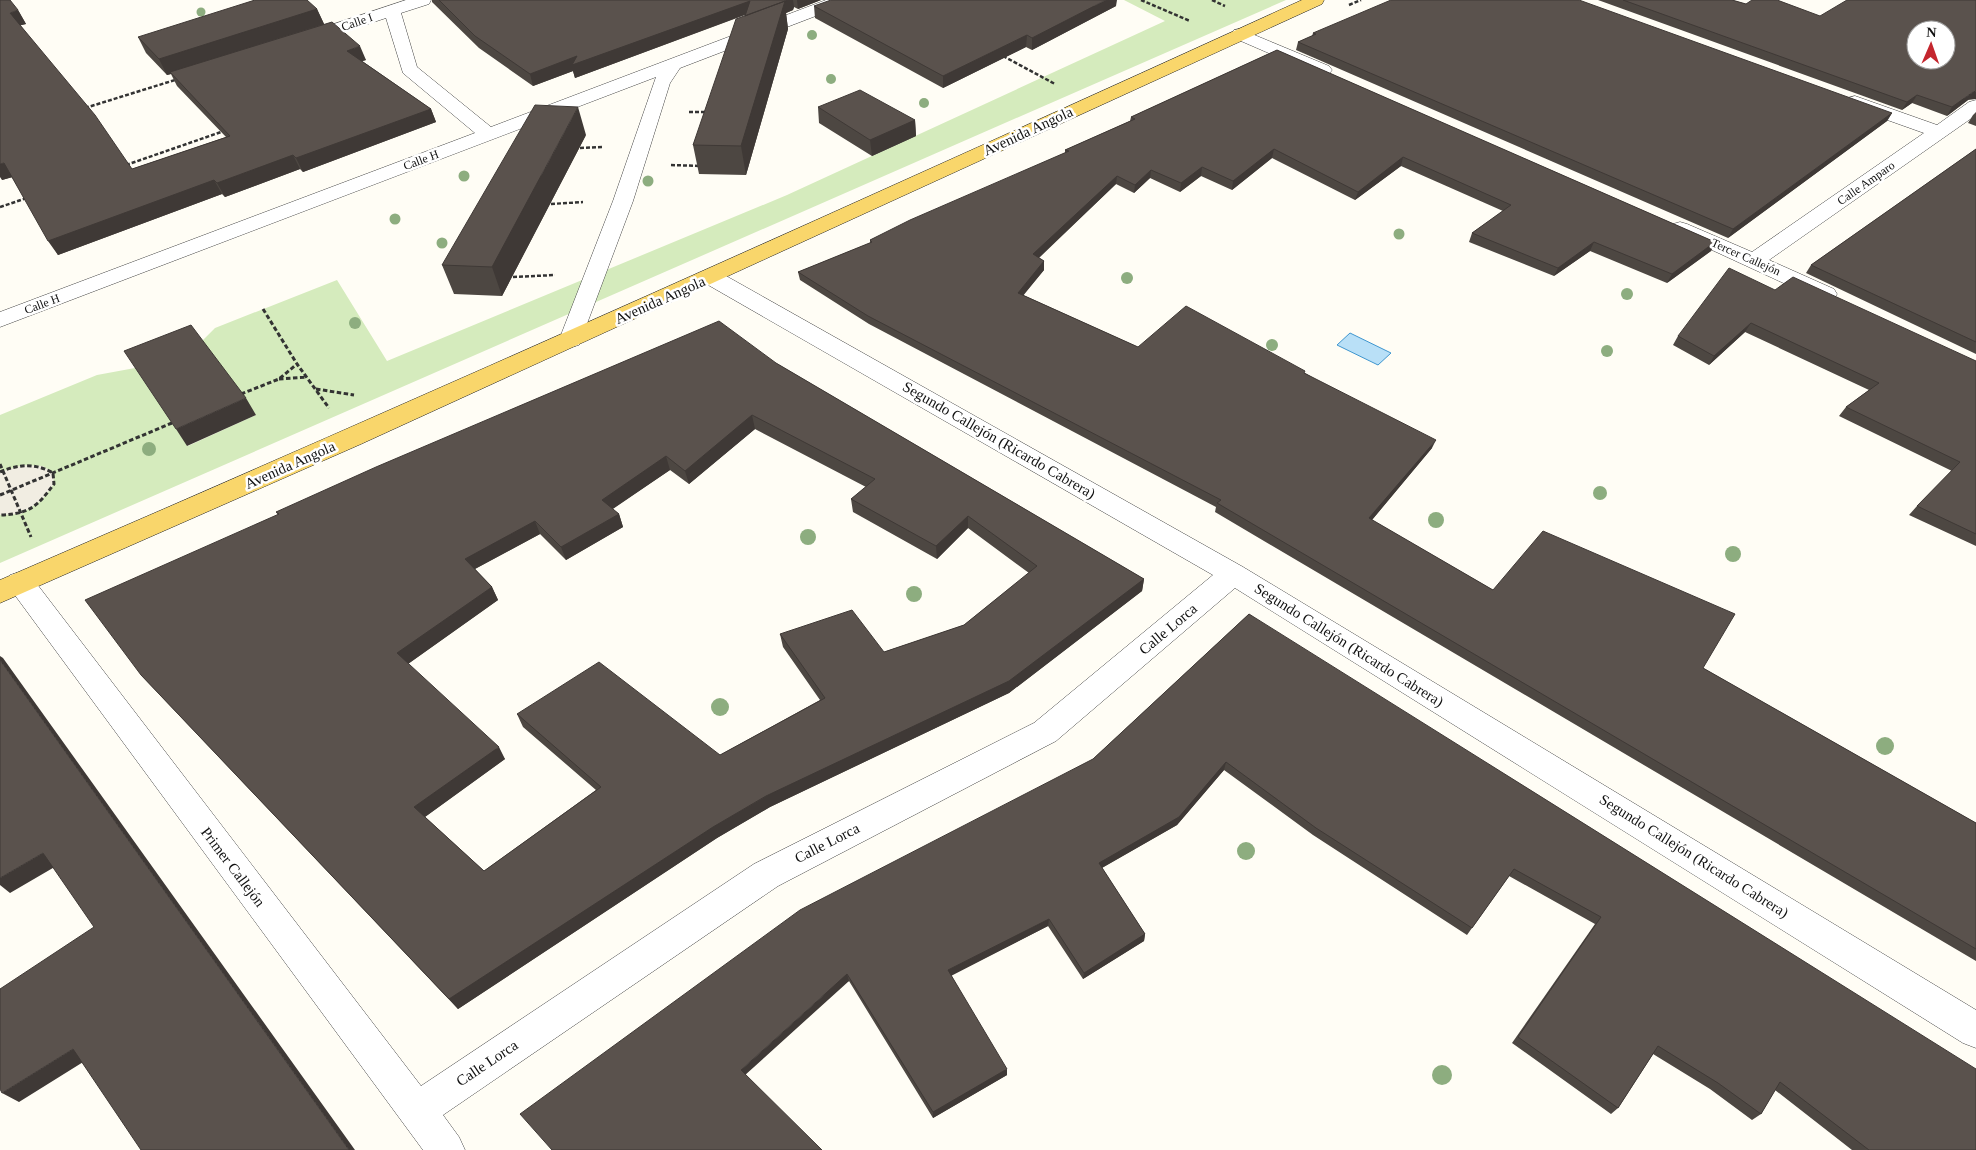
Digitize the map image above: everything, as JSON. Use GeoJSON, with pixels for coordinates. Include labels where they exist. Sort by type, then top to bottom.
{"type":"FeatureCollection","features":[{"type":"Feature","properties":{"kind":"main road","name":"Avenida Angola"},"geometry":{"type":"LineString","coordinates":[[22,583],[711,277],[1316,0]]}},
{"type":"Feature","properties":{"kind":"street","name":"Calle I"},"geometry":{"type":"LineString","coordinates":[[290,44],[423,0]]}},
{"type":"Feature","properties":{"kind":"street","name":"Calle H"},"geometry":{"type":"LineString","coordinates":[[0,320],[841,0]]}},
{"type":"Feature","properties":{"kind":"street"},"geometry":{"type":"LineString","coordinates":[[392,10],[409,69],[488,134]]}},
{"type":"Feature","properties":{"kind":"street"},"geometry":{"type":"LineString","coordinates":[[1235,36],[1336,76]]}},
{"type":"Feature","properties":{"kind":"street"},"geometry":{"type":"LineString","coordinates":[[571,340],[601,265],[661,83],[673,64]]}},
{"type":"Feature","properties":{"kind":"street"},"geometry":{"type":"LineString","coordinates":[[1837,95],[1939,132]]}},
{"type":"Feature","properties":{"kind":"street","name":"Calle Amparo"},"geometry":{"type":"LineString","coordinates":[[1755,260],[1976,106]]}},
{"type":"Feature","properties":{"kind":"street","name":"Tercer Callejón"},"geometry":{"type":"LineString","coordinates":[[1664,220],[1844,302]]}},
{"type":"Feature","properties":{"kind":"street","name":"Segundo Callejón (Ricardo Cabrera)"},"geometry":{"type":"LineString","coordinates":[[711,277],[1233,574],[1976,1030]]}},
{"type":"Feature","properties":{"kind":"street","name":"Calle Lorca"},"geometry":{"type":"LineString","coordinates":[[416,1111],[766,875],[1045,732],[1233,574]]}},
{"type":"Feature","properties":{"kind":"street","name":"Primer Callejón"},"geometry":{"type":"LineString","coordinates":[[22,583],[446,1150]]}},
{"type":"Feature","properties":{"kind":"path"},"geometry":{"type":"LineString","coordinates":[[1141,0],[1235,36]]}},
{"type":"Feature","properties":{"kind":"path"},"geometry":{"type":"LineString","coordinates":[[1000,55],[1090,103]]}},
{"type":"Feature","properties":{"kind":"path"},"geometry":{"type":"LineString","coordinates":[[83,109],[175,80]]}},
{"type":"Feature","properties":{"kind":"path"},"geometry":{"type":"LineString","coordinates":[[125,165],[229,129]]}},
{"type":"Feature","properties":{"kind":"path"},"geometry":{"type":"LineString","coordinates":[[0,207],[34,196]]}},
{"type":"Feature","properties":{"kind":"path"},"geometry":{"type":"LineString","coordinates":[[263,309],[296,364],[352,438]]}},
{"type":"Feature","properties":{"kind":"path"},"geometry":{"type":"LineString","coordinates":[[279,379],[296,364]]}},
{"type":"Feature","properties":{"kind":"path"},"geometry":{"type":"LineString","coordinates":[[241,394],[279,379],[307,377]]}},
{"type":"Feature","properties":{"kind":"path"},"geometry":{"type":"LineString","coordinates":[[0,495],[172,423]]}},
{"type":"Feature","properties":{"kind":"path"},"geometry":{"type":"LineString","coordinates":[[0,464],[1,471],[21,514],[22,583]]}},
{"type":"Feature","properties":{"kind":"path"},"geometry":{"type":"LineString","coordinates":[[1,471],[23,465],[42,466],[53,473]]}},
{"type":"Feature","properties":{"kind":"path"},"geometry":{"type":"LineString","coordinates":[[0,515],[21,514],[42,500],[54,484],[53,473]]}},
{"type":"Feature","properties":{"kind":"green space"},"geometry":{"type":"Polygon","coordinates":[[[1124,0],[1286,0],[0,563],[0,415],[97,375],[135,368],[188,446],[256,415],[201,342],[215,328],[337,280],[387,361],[787,195],[1165,21],[1124,0]]]}},
{"type":"Feature","properties":{"kind":"shaded area"},"geometry":{"type":"Polygon","coordinates":[[[23,465],[43,466],[53,473],[54,484],[42,500],[21,514],[0,515],[0,472],[23,465]]]}},
{"type":"Feature","properties":{"kind":"water"},"geometry":{"type":"Polygon","coordinates":[[[1350,333],[1391,353],[1378,365],[1337,345],[1350,333]]]}},
{"type":"Feature","properties":{"kind":"building"},"geometry":{"type":"Polygon","coordinates":[[[0,0],[10,0],[18,10],[10,13],[95,115],[132,169],[230,136],[170,72],[332,22],[360,46],[347,51],[431,109],[296,158],[293,155],[217,183],[214,180],[48,241],[4,163],[0,164],[0,0]]]}},
{"type":"Feature","properties":{"kind":"building"},"geometry":{"type":"Polygon","coordinates":[[[255,0],[307,0],[317,9],[159,59],[138,37],[255,0]]]}},
{"type":"Feature","properties":{"kind":"building"},"geometry":{"type":"Polygon","coordinates":[[[439,0],[788,0],[745,16],[750,1],[572,65],[577,56],[530,74],[475,36],[439,0]]]}},
{"type":"Feature","properties":{"kind":"building"},"geometry":{"type":"Polygon","coordinates":[[[831,0],[1106,0],[1032,38],[1027,35],[943,76],[814,6],[831,0]]]}},
{"type":"Feature","properties":{"kind":"building"},"geometry":{"type":"Polygon","coordinates":[[[1391,0],[1579,0],[1892,113],[1733,229],[1298,42],[1316,34],[1313,33],[1391,0]]]}},
{"type":"Feature","properties":{"kind":"building"},"geometry":{"type":"Polygon","coordinates":[[[1623,0],[1732,0],[1746,4],[1752,0],[1777,0],[1820,16],[1847,0],[1976,0],[1976,91],[1952,107],[1917,95],[1907,102],[1623,0]]]}},
{"type":"Feature","properties":{"kind":"building"},"geometry":{"type":"Polygon","coordinates":[[[785,1],[741,146],[693,145],[736,19],[785,1]]]}},
{"type":"Feature","properties":{"kind":"building"},"geometry":{"type":"Polygon","coordinates":[[[1277,50],[1715,242],[1672,274],[1594,242],[1558,268],[1472,233],[1511,205],[1403,157],[1358,192],[1274,149],[1233,181],[1202,167],[1181,183],[1151,170],[1135,185],[1117,176],[1033,254],[1044,261],[1018,293],[1138,347],[1186,306],[1305,371],[1304,373],[1436,440],[1369,518],[1493,590],[1543,531],[1735,614],[1703,668],[1976,823],[1976,949],[1217,503],[1221,500],[868,316],[798,272],[872,242],[870,240],[910,220],[1069,151],[1065,150],[1135,119],[1131,117],[1277,50]]]}},
{"type":"Feature","properties":{"kind":"building"},"geometry":{"type":"Polygon","coordinates":[[[860,90],[915,120],[870,140],[818,107],[860,90]]]}},
{"type":"Feature","properties":{"kind":"building"},"geometry":{"type":"Polygon","coordinates":[[[535,105],[578,107],[492,267],[442,265],[535,105]]]}},
{"type":"Feature","properties":{"kind":"building"},"geometry":{"type":"Polygon","coordinates":[[[1976,149],[1976,342],[1811,265],[1976,149]]]}},
{"type":"Feature","properties":{"kind":"building"},"geometry":{"type":"Polygon","coordinates":[[[1729,268],[1775,290],[1793,277],[1976,361],[1976,534],[1917,506],[1960,462],[1846,407],[1879,383],[1751,323],[1714,356],[1678,336],[1729,268]]]}},
{"type":"Feature","properties":{"kind":"building"},"geometry":{"type":"Polygon","coordinates":[[[719,321],[776,363],[1144,579],[1009,681],[766,796],[713,827],[449,999],[141,675],[85,600],[279,514],[276,512],[376,467],[719,321]],[[752,415],[685,471],[666,456],[602,500],[619,514],[561,547],[535,521],[465,559],[492,587],[397,653],[499,747],[414,807],[484,871],[601,787],[517,714],[599,662],[720,755],[825,698],[780,634],[852,610],[884,652],[964,625],[1037,566],[968,516],[936,546],[851,499],[875,479],[752,415]]]}},
{"type":"Feature","properties":{"kind":"building"},"geometry":{"type":"Polygon","coordinates":[[[191,325],[246,398],[176,429],[124,351],[191,325]]]}},
{"type":"Feature","properties":{"kind":"building"},"geometry":{"type":"Polygon","coordinates":[[[1249,614],[1976,1069],[1976,1150],[1869,1150],[1780,1082],[1761,1114],[1718,1083],[1658,1046],[1618,1108],[1518,1037],[1601,917],[1514,869],[1472,928],[1316,828],[1226,762],[1179,817],[1099,863],[1145,934],[1084,973],[1049,919],[948,970],[1007,1069],[933,1112],[847,974],[741,1070],[822,1150],[552,1150],[520,1114],[800,910],[1093,759],[1249,614]]]}},
{"type":"Feature","properties":{"kind":"building"},"geometry":{"type":"Polygon","coordinates":[[[0,660],[349,1150],[141,1150],[73,1049],[2,1093],[0,1089],[0,989],[94,927],[43,853],[0,878],[0,660]]]}}]}
